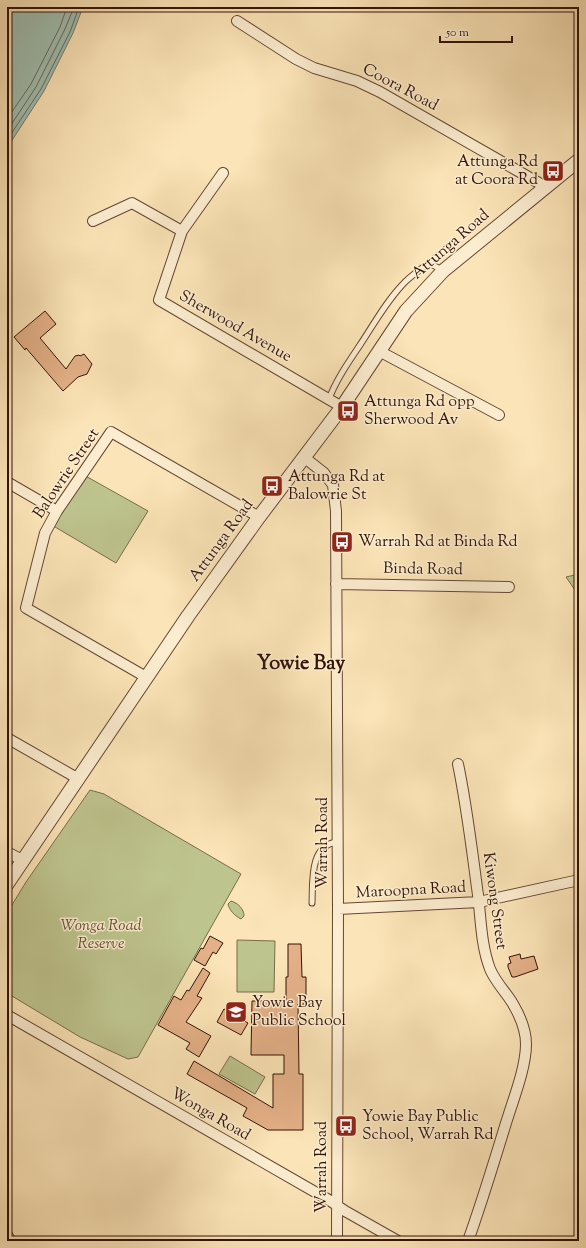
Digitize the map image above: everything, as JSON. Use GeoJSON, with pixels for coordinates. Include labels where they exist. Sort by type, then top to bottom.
{"type":"FeatureCollection","features":[{"type":"Feature","properties":{"kind":"street","name":"Coora Road"},"geometry":{"type":"LineString","coordinates":[[237,21],[296,59],[314,68],[357,81],[380,92],[546,187]]}},
{"type":"Feature","properties":{"kind":"street","name":"Attunga Road"},"geometry":{"type":"LineString","coordinates":[[7,884],[146,677],[259,517],[342,407],[406,311],[443,271],[579,160]]}},
{"type":"Feature","properties":{"kind":"street"},"geometry":{"type":"LineString","coordinates":[[93,221],[132,203],[182,231],[224,173]]}},
{"type":"Feature","properties":{"kind":"street","name":"Sherwood Avenue"},"geometry":{"type":"LineString","coordinates":[[182,231],[159,300],[342,407]]}},
{"type":"Feature","properties":{"kind":"street"},"geometry":{"type":"LineString","coordinates":[[379,351],[499,415]]}},
{"type":"Feature","properties":{"kind":"street","name":"Balowrie Street"},"geometry":{"type":"LineString","coordinates":[[146,677],[26,608],[45,533],[57,511],[111,432],[259,517]]}},
{"type":"Feature","properties":{"kind":"street","name":"Warrah Road"},"geometry":{"type":"LineString","coordinates":[[305,458],[324,473],[333,485],[336,511],[338,842],[337,1241]]}},
{"type":"Feature","properties":{"kind":"street"},"geometry":{"type":"LineString","coordinates":[[7,482],[57,511]]}},
{"type":"Feature","properties":{"kind":"street","name":"Binda Road"},"geometry":{"type":"LineString","coordinates":[[336,584],[509,587]]}},
{"type":"Feature","properties":{"kind":"street"},"geometry":{"type":"LineString","coordinates":[[7,738],[77,778]]}},
{"type":"Feature","properties":{"kind":"street","name":"Kiwong Street"},"geometry":{"type":"LineString","coordinates":[[458,764],[467,808],[479,902],[481,932],[486,958],[499,987],[513,1004],[524,1027],[526,1043],[525,1058],[514,1099],[480,1209],[468,1241]]}},
{"type":"Feature","properties":{"kind":"street"},"geometry":{"type":"LineString","coordinates":[[7,852],[22,860]]}},
{"type":"Feature","properties":{"kind":"street","name":"Maroopna Road"},"geometry":{"type":"LineString","coordinates":[[338,909],[479,902],[579,880]]}},
{"type":"Feature","properties":{"kind":"street","name":"Wonga Road"},"geometry":{"type":"LineString","coordinates":[[7,1015],[398,1241]]}},
{"type":"Feature","properties":{"kind":"street"},"geometry":{"type":"LineString","coordinates":[[7,1235],[11,1241]]}},
{"type":"Feature","properties":{"kind":"lane"},"geometry":{"type":"LineString","coordinates":[[329,399],[334,386],[345,368],[380,314],[396,293],[414,274],[446,249]]}},
{"type":"Feature","properties":{"kind":"lane"},"geometry":{"type":"LineString","coordinates":[[430,263],[443,271]]}},
{"type":"Feature","properties":{"kind":"lane"},"geometry":{"type":"LineString","coordinates":[[312,903],[314,868],[317,855],[330,843],[338,842]]}},
{"type":"Feature","properties":{"kind":"green space"},"geometry":{"type":"Polygon","coordinates":[[[82,474],[148,511],[116,563],[50,524],[82,474]]]}},
{"type":"Feature","properties":{"kind":"green space"},"geometry":{"type":"Polygon","coordinates":[[[579,574],[579,596],[566,577],[579,574]]]}},
{"type":"Feature","properties":{"kind":"green space","name":"Wonga Road Reserve"},"geometry":{"type":"Polygon","coordinates":[[[90,790],[104,794],[241,874],[138,1057],[128,1059],[80,1037],[7,993],[7,913],[26,882],[90,790]]]}},
{"type":"Feature","properties":{"kind":"green space"},"geometry":{"type":"Polygon","coordinates":[[[231,901],[242,909],[244,916],[241,919],[235,915],[230,908],[228,904],[231,901]]]}},
{"type":"Feature","properties":{"kind":"green space"},"geometry":{"type":"Polygon","coordinates":[[[237,940],[275,941],[274,992],[237,992],[237,940]]]}},
{"type":"Feature","properties":{"kind":"green space"},"geometry":{"type":"Polygon","coordinates":[[[230,1056],[265,1077],[255,1094],[219,1074],[230,1056]]]}},
{"type":"Feature","properties":{"kind":"water"},"geometry":{"type":"Polygon","coordinates":[[[7,7],[83,7],[73,33],[44,91],[7,148],[7,7]]]}},
{"type":"Feature","properties":{"kind":"building"},"geometry":{"type":"Polygon","coordinates":[[[45,311],[56,324],[40,338],[66,369],[75,356],[84,354],[92,364],[87,374],[78,377],[63,391],[26,348],[25,350],[14,337],[45,311]]]}},
{"type":"Feature","properties":{"kind":"building"},"geometry":{"type":"Polygon","coordinates":[[[210,936],[223,943],[216,954],[213,952],[205,966],[194,960],[201,948],[203,949],[210,936]]]}},
{"type":"Feature","properties":{"kind":"building"},"geometry":{"type":"Polygon","coordinates":[[[288,944],[301,944],[302,977],[306,977],[306,1004],[298,1004],[299,1074],[303,1074],[303,1130],[268,1130],[243,1116],[247,1108],[187,1074],[194,1061],[273,1108],[273,1074],[284,1074],[284,1055],[251,1055],[252,1001],[286,1001],[288,944]]]}},
{"type":"Feature","properties":{"kind":"building"},"geometry":{"type":"Polygon","coordinates":[[[520,954],[521,959],[534,956],[538,969],[512,977],[508,967],[508,964],[511,963],[509,957],[520,954]]]}},
{"type":"Feature","properties":{"kind":"building"},"geometry":{"type":"Polygon","coordinates":[[[203,968],[210,973],[197,996],[202,998],[186,1022],[211,1036],[199,1057],[186,1049],[190,1043],[158,1025],[174,996],[181,1000],[187,990],[189,991],[203,968]]]}},
{"type":"Feature","properties":{"kind":"building"},"geometry":{"type":"Polygon","coordinates":[[[224,1009],[248,1023],[241,1035],[217,1022],[224,1009]]]}},
{"type":"Feature","properties":{"kind":"place","name":"Attunga Rd at Coora Rd"},"geometry":{"type":"Point","coordinates":[553,171]}},
{"type":"Feature","properties":{"kind":"place","name":"Attunga Rd opp Sherwood Av"},"geometry":{"type":"Point","coordinates":[348,411]}},
{"type":"Feature","properties":{"kind":"place","name":"Attunga Rd at Balowrie St"},"geometry":{"type":"Point","coordinates":[272,486]}},
{"type":"Feature","properties":{"kind":"place","name":"Warrah Rd at Binda Rd"},"geometry":{"type":"Point","coordinates":[342,542]}},
{"type":"Feature","properties":{"kind":"place","name":"Yowie Bay Public School"},"geometry":{"type":"Point","coordinates":[236,1012]}},
{"type":"Feature","properties":{"kind":"place","name":"Yowie Bay Public School, Warrah Rd"},"geometry":{"type":"Point","coordinates":[346,1126]}},
{"type":"Feature","properties":{"kind":"district","name":"Yowie Bay"},"geometry":{"type":"Point","coordinates":[301,664]}}]}
